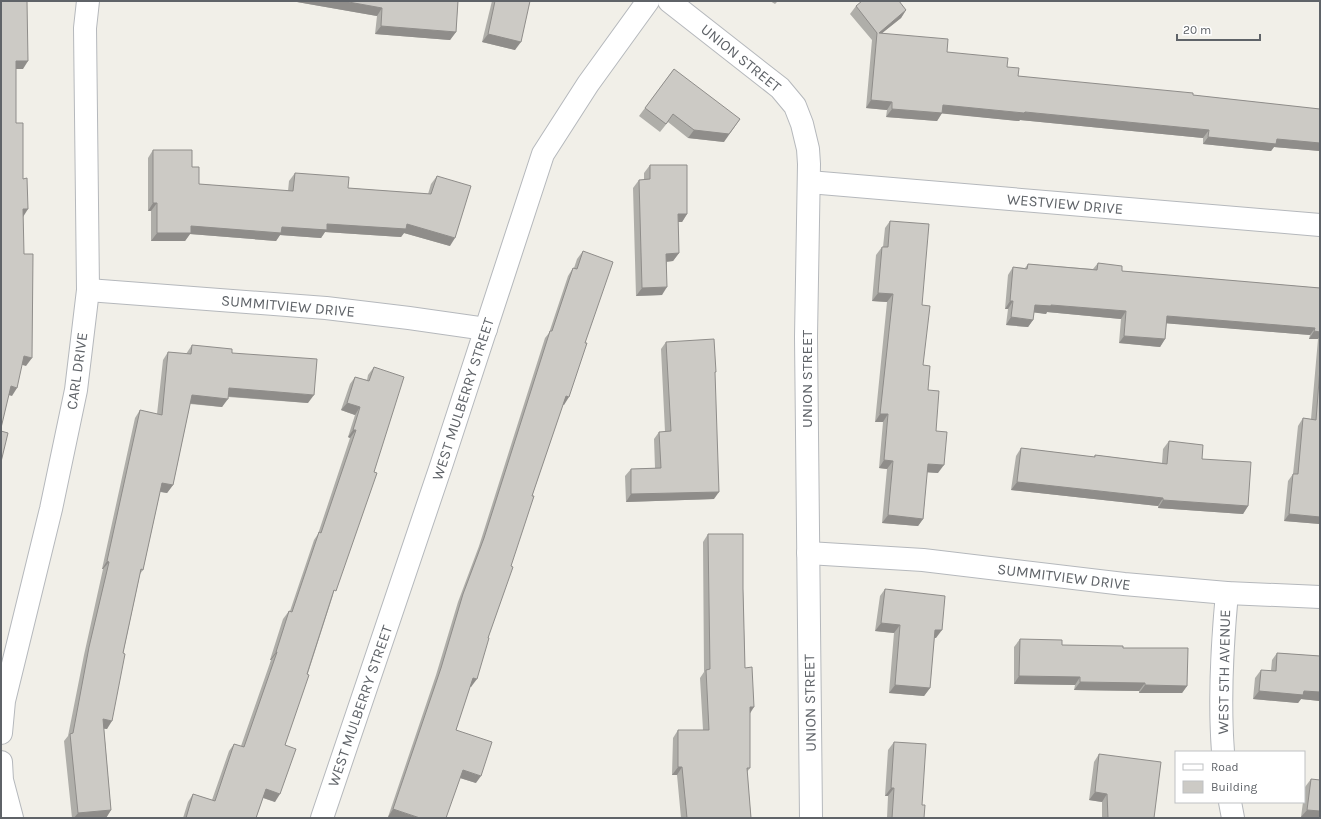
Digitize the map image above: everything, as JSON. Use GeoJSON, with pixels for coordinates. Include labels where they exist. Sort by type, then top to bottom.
{"type":"FeatureCollection","features":[{"type":"Feature","properties":{"kind":"street","name":"CARL DRIVE"},"geometry":{"type":"LineString","coordinates":[[1,733],[4,701],[52,509],[76,390],[88,290],[85,28],[88,1]]}},
{"type":"Feature","properties":{"kind":"street","name":"WEST MULBERRY STREET"},"geometry":{"type":"LineString","coordinates":[[322,818],[543,154],[588,84],[648,1]]}},
{"type":"Feature","properties":{"kind":"street","name":"UNION STREET"},"geometry":{"type":"LineString","coordinates":[[669,1],[780,88],[795,106],[802,124],[808,149],[809,182],[806,336],[812,818]]}},
{"type":"Feature","properties":{"kind":"street","name":"WESTVIEW DRIVE"},"geometry":{"type":"LineString","coordinates":[[809,182],[1320,225]]}},
{"type":"Feature","properties":{"kind":"street","name":"SUMMITVIEW DRIVE"},"geometry":{"type":"LineString","coordinates":[[88,290],[326,308],[486,329]]}},
{"type":"Feature","properties":{"kind":"street","name":"SUMMITVIEW DRIVE"},"geometry":{"type":"LineString","coordinates":[[808,553],[923,560],[1124,584],[1227,593],[1320,596]]}},
{"type":"Feature","properties":{"kind":"street","name":"WEST 5TH AVENUE"},"geometry":{"type":"LineString","coordinates":[[1223,751],[1220,683],[1227,593]]}},
{"type":"Feature","properties":{"kind":"street"},"geometry":{"type":"LineString","coordinates":[[1,762],[2,780],[12,818]]}},
{"type":"Feature","properties":{"kind":"street"},"geometry":{"type":"LineString","coordinates":[[1230,803],[1233,818]]}},
{"type":"Feature","properties":{"kind":"building"},"geometry":{"type":"Polygon","coordinates":[[[1,1],[27,1],[28,61],[16,61],[16,123],[23,123],[23,179],[27,178],[28,209],[23,209],[24,254],[33,254],[32,358],[24,356],[17,388],[11,386],[1,428],[1,1]]]}},
{"type":"Feature","properties":{"kind":"building"},"geometry":{"type":"Polygon","coordinates":[[[343,1],[458,1],[456,32],[381,26],[382,8],[343,1]]]}},
{"type":"Feature","properties":{"kind":"building"},"geometry":{"type":"Polygon","coordinates":[[[495,1],[530,1],[521,42],[488,34],[495,1]]]}},
{"type":"Feature","properties":{"kind":"building"},"geometry":{"type":"Polygon","coordinates":[[[862,1],[899,1],[906,10],[879,33],[948,39],[947,52],[1008,58],[1007,67],[1019,68],[1018,76],[1193,93],[1193,95],[1320,109],[1320,143],[1277,139],[1276,144],[1208,137],[1209,130],[943,105],[942,113],[892,109],[892,102],[871,100],[877,33],[856,6],[862,1]]]}},
{"type":"Feature","properties":{"kind":"building"},"geometry":{"type":"Polygon","coordinates":[[[674,69],[740,119],[729,134],[694,130],[673,114],[666,124],[645,108],[674,69]]]}},
{"type":"Feature","properties":{"kind":"building"},"geometry":{"type":"Polygon","coordinates":[[[153,150],[192,150],[192,167],[199,167],[199,184],[293,191],[295,173],[349,177],[348,188],[431,194],[437,176],[471,186],[455,238],[407,224],[406,229],[327,224],[327,230],[282,227],[281,233],[191,226],[191,233],[157,233],[157,203],[153,203],[153,150]]]}},
{"type":"Feature","properties":{"kind":"building"},"geometry":{"type":"Polygon","coordinates":[[[650,165],[687,165],[687,214],[678,214],[679,253],[666,254],[667,287],[642,288],[639,180],[650,179],[650,165]]]}},
{"type":"Feature","properties":{"kind":"building"},"geometry":{"type":"Polygon","coordinates":[[[890,221],[929,224],[922,305],[930,306],[923,365],[930,366],[928,390],[939,391],[936,431],[947,432],[944,465],[928,464],[923,519],[888,515],[893,461],[884,460],[888,414],[880,414],[893,294],[878,293],[882,247],[888,247],[890,221]]]}},
{"type":"Feature","properties":{"kind":"building"},"geometry":{"type":"Polygon","coordinates":[[[583,251],[613,262],[585,343],[587,343],[569,397],[566,396],[532,496],[534,496],[511,566],[513,567],[488,638],[477,679],[473,678],[456,730],[492,742],[481,776],[463,770],[446,818],[420,818],[393,809],[441,668],[463,594],[484,538],[550,331],[552,331],[573,268],[577,269],[583,251]]]}},
{"type":"Feature","properties":{"kind":"building"},"geometry":{"type":"Polygon","coordinates":[[[1098,263],[1122,266],[1122,271],[1320,288],[1320,332],[1314,331],[1315,328],[1167,316],[1165,339],[1124,336],[1126,311],[1035,305],[1033,320],[1011,317],[1013,301],[1010,301],[1013,267],[1027,269],[1028,264],[1097,270],[1098,263]]]}},
{"type":"Feature","properties":{"kind":"building"},"geometry":{"type":"Polygon","coordinates":[[[714,339],[719,492],[631,494],[631,469],[661,468],[659,432],[671,431],[666,342],[714,339]]]}},
{"type":"Feature","properties":{"kind":"building"},"geometry":{"type":"Polygon","coordinates":[[[192,345],[232,349],[232,353],[317,359],[314,395],[229,388],[228,399],[192,395],[173,485],[162,483],[143,570],[141,569],[123,653],[125,654],[112,721],[103,719],[111,810],[78,813],[70,734],[73,733],[89,647],[109,562],[107,561],[140,410],[162,415],[168,352],[191,354],[192,345]]]}},
{"type":"Feature","properties":{"kind":"building"},"geometry":{"type":"Polygon","coordinates":[[[374,367],[404,377],[374,472],[377,473],[336,591],[334,590],[307,674],[309,675],[285,745],[296,749],[280,794],[266,789],[256,818],[186,818],[193,794],[215,801],[234,744],[244,747],[277,652],[289,611],[292,612],[356,430],[353,430],[360,407],[347,403],[355,377],[369,381],[374,367]]]}},
{"type":"Feature","properties":{"kind":"building"},"geometry":{"type":"Polygon","coordinates":[[[1320,368],[1320,517],[1289,514],[1293,474],[1298,474],[1303,418],[1316,420],[1320,368]]]}},
{"type":"Feature","properties":{"kind":"building"},"geometry":{"type":"Polygon","coordinates":[[[1,431],[8,433],[1,462],[1,431]]]}},
{"type":"Feature","properties":{"kind":"building"},"geometry":{"type":"Polygon","coordinates":[[[1169,441],[1203,445],[1202,459],[1251,462],[1248,506],[1163,500],[1163,498],[1017,482],[1021,448],[1167,464],[1169,441]]]}},
{"type":"Feature","properties":{"kind":"building"},"geometry":{"type":"Polygon","coordinates":[[[708,534],[743,534],[745,668],[752,667],[754,707],[750,707],[750,768],[747,768],[751,818],[687,818],[682,767],[678,767],[678,730],[709,730],[706,670],[710,669],[708,534]]]}},
{"type":"Feature","properties":{"kind":"building"},"geometry":{"type":"Polygon","coordinates":[[[885,589],[945,596],[942,630],[935,630],[930,688],[895,685],[900,625],[881,623],[885,589]]]}},
{"type":"Feature","properties":{"kind":"building"},"geometry":{"type":"Polygon","coordinates":[[[1020,639],[1062,640],[1062,645],[1123,646],[1123,648],[1188,648],[1187,686],[1145,685],[1145,683],[1080,682],[1080,677],[1019,676],[1020,639]]]}},
{"type":"Feature","properties":{"kind":"building"},"geometry":{"type":"Polygon","coordinates":[[[1277,653],[1320,656],[1320,692],[1304,691],[1303,695],[1259,691],[1261,670],[1276,671],[1277,653]]]}},
{"type":"Feature","properties":{"kind":"building"},"geometry":{"type":"Polygon","coordinates":[[[894,742],[926,744],[922,805],[925,805],[924,818],[892,818],[894,788],[891,788],[894,742]]]}},
{"type":"Feature","properties":{"kind":"building"},"geometry":{"type":"Polygon","coordinates":[[[1099,754],[1161,762],[1154,818],[1108,818],[1107,794],[1095,792],[1099,754]]]}},
{"type":"Feature","properties":{"kind":"building"},"geometry":{"type":"Polygon","coordinates":[[[1311,779],[1320,780],[1320,811],[1307,810],[1311,779]]]}}]}
